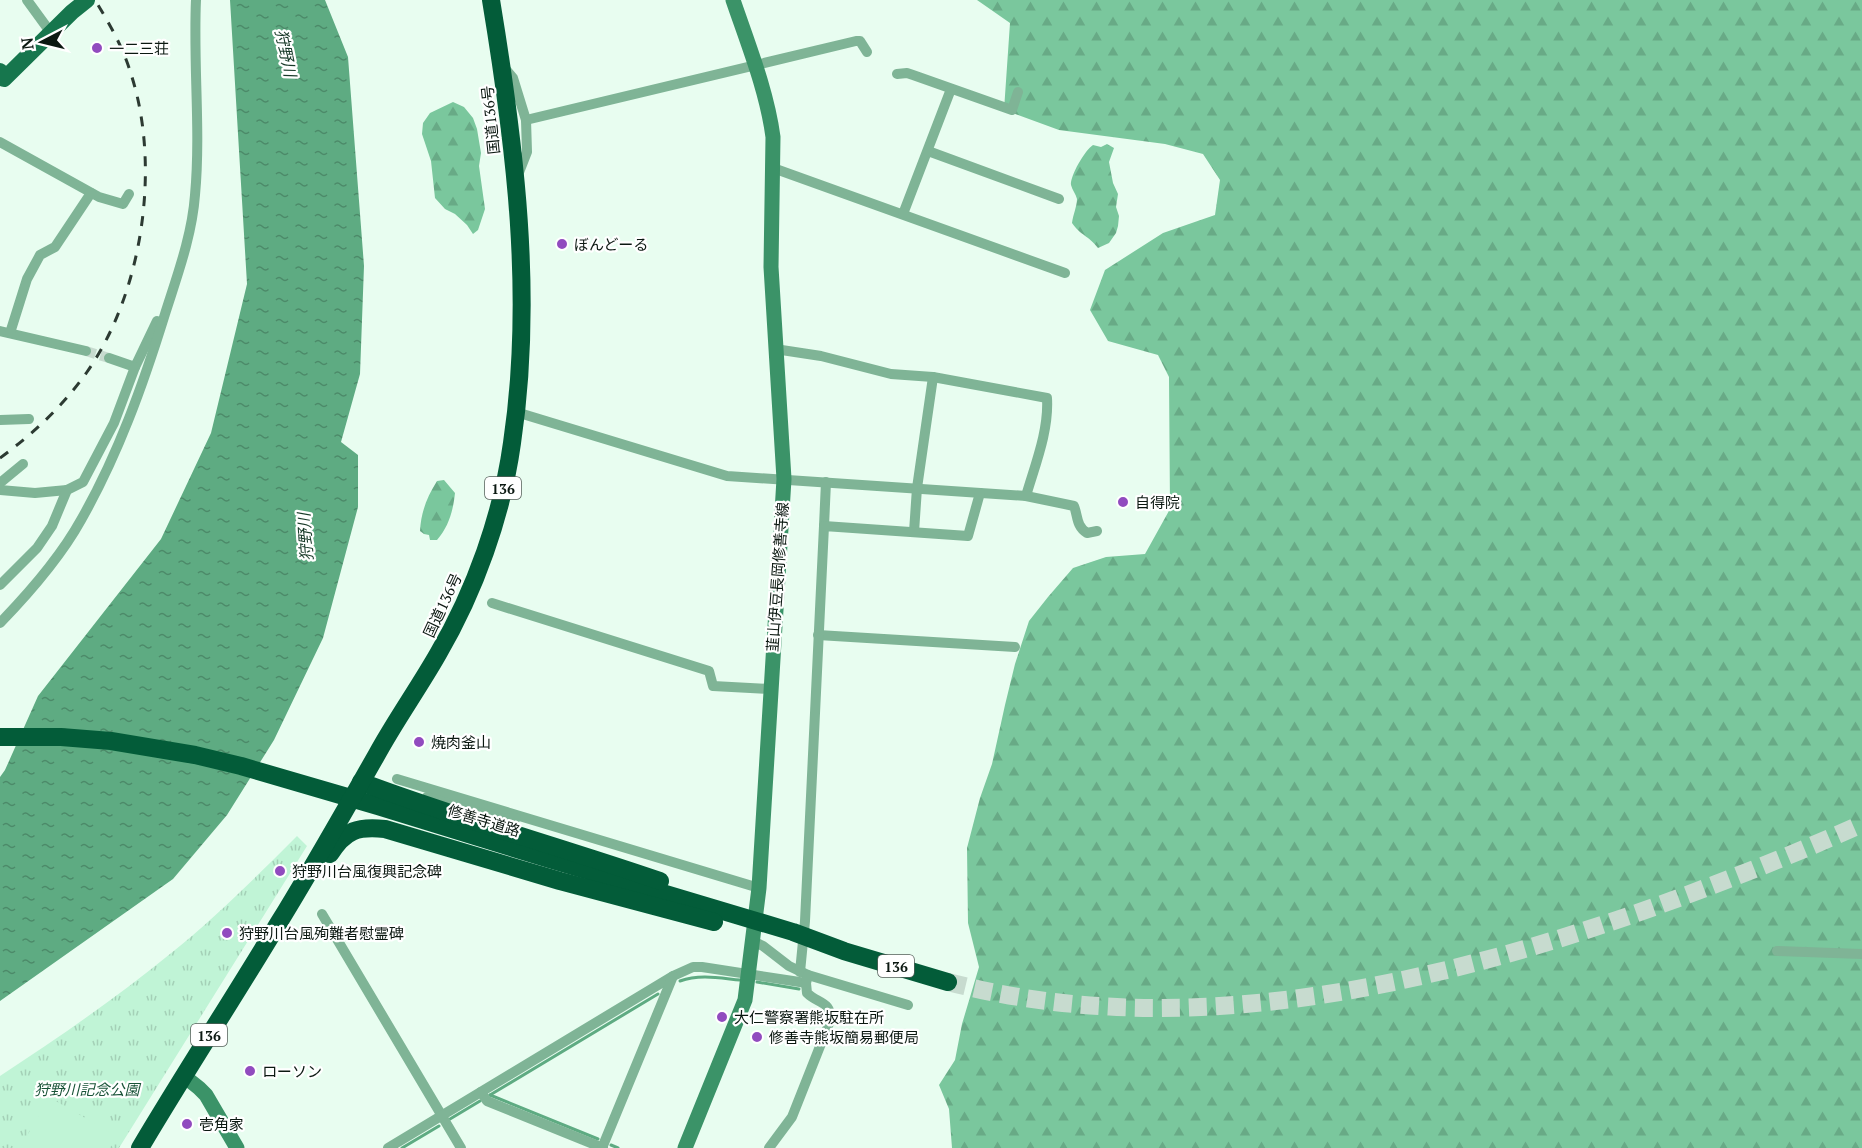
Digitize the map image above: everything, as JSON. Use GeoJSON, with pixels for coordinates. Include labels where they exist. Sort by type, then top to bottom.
{"type":"FeatureCollection","features":[{"type":"Feature","properties":{"kind":"highway","name":"国道136号"},"geometry":{"type":"LineString","coordinates":[[140,1148],[440,653],[475,580],[489,539],[512,445],[520,366],[523,302],[514,181],[501,63],[491,0]]}},
{"type":"Feature","properties":{"kind":"highway","name":"修善寺道路"},"geometry":{"type":"LineString","coordinates":[[0,737],[61,737],[111,741],[195,755],[378,806],[948,982]]}},
{"type":"Feature","properties":{"kind":"highway"},"geometry":{"type":"LineString","coordinates":[[361,782],[399,788],[427,805],[734,906],[770,919],[792,932]]}},
{"type":"Feature","properties":{"kind":"highway"},"geometry":{"type":"LineString","coordinates":[[350,802],[362,815],[385,829]]}},
{"type":"Feature","properties":{"kind":"highway"},"geometry":{"type":"LineString","coordinates":[[279,922],[303,900],[340,839],[353,831],[362,829],[385,829],[560,881],[782,940],[844,951]]}},
{"type":"Feature","properties":{"kind":"main road"},"geometry":{"type":"LineString","coordinates":[[2,79],[87,0]]}},
{"type":"Feature","properties":{"kind":"main road","name":"韮山伊豆長岡修善寺線"},"geometry":{"type":"LineString","coordinates":[[685,1148],[742,1010],[749,974],[759,888],[784,479],[771,267],[773,137],[755,66],[733,0]]}},
{"type":"Feature","properties":{"kind":"main road"},"geometry":{"type":"LineString","coordinates":[[183,1076],[206,1095],[237,1148]]}},
{"type":"Feature","properties":{"kind":"street"},"geometry":{"type":"LineString","coordinates":[[27,0],[51,33]]}},
{"type":"Feature","properties":{"kind":"street"},"geometry":{"type":"LineString","coordinates":[[0,623],[57,556],[90,504],[120,440],[148,369],[166,312],[184,254],[195,198],[197,155],[194,28],[196,0]]}},
{"type":"Feature","properties":{"kind":"street"},"geometry":{"type":"LineString","coordinates":[[525,120],[856,41],[860,41],[867,52]]}},
{"type":"Feature","properties":{"kind":"street"},"geometry":{"type":"LineString","coordinates":[[501,63],[513,78],[525,120],[527,152],[514,181]]}},
{"type":"Feature","properties":{"kind":"street"},"geometry":{"type":"LineString","coordinates":[[897,74],[908,74],[1012,110],[1018,92]]}},
{"type":"Feature","properties":{"kind":"street"},"geometry":{"type":"LineString","coordinates":[[903,214],[951,89]]}},
{"type":"Feature","properties":{"kind":"street"},"geometry":{"type":"LineString","coordinates":[[0,142],[99,197],[123,204],[129,194]]}},
{"type":"Feature","properties":{"kind":"street"},"geometry":{"type":"LineString","coordinates":[[928,150],[1059,199]]}},
{"type":"Feature","properties":{"kind":"street"},"geometry":{"type":"LineString","coordinates":[[773,168],[1065,273]]}},
{"type":"Feature","properties":{"kind":"street"},"geometry":{"type":"LineString","coordinates":[[86,351],[5,332],[27,279],[40,255],[56,247],[91,193]]}},
{"type":"Feature","properties":{"kind":"street"},"geometry":{"type":"LineString","coordinates":[[0,490],[34,493],[67,490],[83,482],[114,423],[135,367],[157,321],[166,312]]}},
{"type":"Feature","properties":{"kind":"street"},"geometry":{"type":"LineString","coordinates":[[775,349],[821,356],[891,374],[933,377],[1047,398],[1045,426],[1026,496]]}},
{"type":"Feature","properties":{"kind":"street"},"geometry":{"type":"LineString","coordinates":[[110,358],[135,367]]}},
{"type":"Feature","properties":{"kind":"street"},"geometry":{"type":"LineString","coordinates":[[914,532],[917,488],[933,377]]}},
{"type":"Feature","properties":{"kind":"street"},"geometry":{"type":"LineString","coordinates":[[516,412],[727,476],[1026,496],[1074,506],[1082,530],[1087,533],[1097,531]]}},
{"type":"Feature","properties":{"kind":"street"},"geometry":{"type":"LineString","coordinates":[[0,420],[29,420]]}},
{"type":"Feature","properties":{"kind":"street"},"geometry":{"type":"LineString","coordinates":[[0,483],[23,464]]}},
{"type":"Feature","properties":{"kind":"street"},"geometry":{"type":"LineString","coordinates":[[769,1148],[792,1117],[831,1014],[829,1008],[807,993],[805,977],[826,482]]}},
{"type":"Feature","properties":{"kind":"street"},"geometry":{"type":"LineString","coordinates":[[0,585],[37,548],[52,526],[67,490]]}},
{"type":"Feature","properties":{"kind":"street"},"geometry":{"type":"LineString","coordinates":[[824,526],[968,536],[980,493]]}},
{"type":"Feature","properties":{"kind":"street"},"geometry":{"type":"LineString","coordinates":[[492,603],[709,671],[713,686],[770,689]]}},
{"type":"Feature","properties":{"kind":"street"},"geometry":{"type":"LineString","coordinates":[[818,635],[1015,648]]}},
{"type":"Feature","properties":{"kind":"street"},"geometry":{"type":"LineString","coordinates":[[399,788],[501,819],[522,817]]}},
{"type":"Feature","properties":{"kind":"street"},"geometry":{"type":"LineString","coordinates":[[399,788],[522,817],[759,888]]}},
{"type":"Feature","properties":{"kind":"street"},"geometry":{"type":"LineString","coordinates":[[322,914],[461,1148]]}},
{"type":"Feature","properties":{"kind":"street"},"geometry":{"type":"LineString","coordinates":[[753,941],[805,977]]}},
{"type":"Feature","properties":{"kind":"street"},"geometry":{"type":"LineString","coordinates":[[1777,951],[1862,954]]}},
{"type":"Feature","properties":{"kind":"street"},"geometry":{"type":"LineString","coordinates":[[388,1148],[673,976],[693,968],[805,977],[908,1005]]}},
{"type":"Feature","properties":{"kind":"street"},"geometry":{"type":"LineString","coordinates":[[481,1092],[487,1101],[602,1148],[673,976]]}},
{"type":"Feature","properties":{"kind":"green space"},"geometry":{"type":"Polygon","coordinates":[[[977,0],[1862,0],[1862,1148],[952,1148],[949,1109],[939,1085],[955,1060],[962,1024],[979,967],[968,923],[967,848],[980,798],[992,764],[1015,664],[1029,621],[1073,568],[1106,557],[1145,554],[1170,509],[1169,377],[1158,355],[1108,341],[1090,310],[1105,270],[1163,233],[1215,215],[1220,180],[1203,154],[1165,144],[1059,130],[1004,110],[1010,23],[977,0]]]}},
{"type":"Feature","properties":{"kind":"green space"},"geometry":{"type":"Polygon","coordinates":[[[453,102],[464,107],[473,118],[481,153],[479,166],[485,209],[478,230],[473,234],[467,225],[455,214],[445,209],[435,198],[431,161],[422,134],[423,123],[430,113],[453,102]]]}},
{"type":"Feature","properties":{"kind":"green space"},"geometry":{"type":"Polygon","coordinates":[[[1107,144],[1114,148],[1109,162],[1113,183],[1118,194],[1116,207],[1119,216],[1116,233],[1109,243],[1098,248],[1072,223],[1077,199],[1071,181],[1086,152],[1093,145],[1101,147],[1107,144]]]}},
{"type":"Feature","properties":{"kind":"green space"},"geometry":{"type":"Polygon","coordinates":[[[444,480],[455,493],[453,506],[450,518],[441,535],[437,540],[430,540],[429,535],[420,531],[422,517],[433,487],[437,481],[444,480]]]}},
{"type":"Feature","properties":{"kind":"green space","name":"狩野川記念公園"},"geometry":{"type":"Polygon","coordinates":[[[297,836],[307,846],[119,1148],[0,1148],[0,1076],[86,1017],[170,954],[219,912],[297,836]]]}},
{"type":"Feature","properties":{"kind":"green space"},"geometry":{"type":"Polygon","coordinates":[[[49,1097],[116,1136],[110,1148],[20,1148],[49,1097]]]}},
{"type":"Feature","properties":{"kind":"water","name":"狩野川"},"geometry":{"type":"Polygon","coordinates":[[[230,0],[325,0],[348,57],[364,266],[360,374],[341,442],[358,455],[358,507],[323,638],[274,740],[227,815],[173,879],[0,1001],[0,777],[38,696],[161,539],[211,433],[247,284],[230,0]]]}},
{"type":"Feature","properties":{"kind":"waterway"},"geometry":{"type":"LineString","coordinates":[[680,981],[702,977],[740,980]]}},
{"type":"Feature","properties":{"kind":"waterway"},"geometry":{"type":"LineString","coordinates":[[757,982],[799,989]]}},
{"type":"Feature","properties":{"kind":"waterway"},"geometry":{"type":"LineString","coordinates":[[490,1095],[658,994]]}},
{"type":"Feature","properties":{"kind":"waterway"},"geometry":{"type":"LineString","coordinates":[[490,1095],[598,1139]]}},
{"type":"Feature","properties":{"kind":"waterway"},"geometry":{"type":"LineString","coordinates":[[450,1119],[480,1101]]}},
{"type":"Feature","properties":{"kind":"waterway"},"geometry":{"type":"LineString","coordinates":[[402,1148],[439,1126]]}},
{"type":"Feature","properties":{"kind":"waterway"},"geometry":{"type":"LineString","coordinates":[[611,1145],[618,1148]]}},
{"type":"Feature","properties":{"kind":"tunnel"},"geometry":{"type":"LineString","coordinates":[[86,351],[109,358]]}},
{"type":"Feature","properties":{"kind":"tunnel"},"geometry":{"type":"LineString","coordinates":[[948,982],[1034,999],[1121,1007],[1209,1007],[1296,998],[1383,984],[1469,964],[1637,913],[1750,871],[1862,824]]}},
{"type":"Feature","properties":{"kind":"railway"},"geometry":{"type":"LineString","coordinates":[[0,458],[47,418],[87,372],[106,340],[122,305],[133,267],[141,228],[145,188],[145,148],[140,110],[124,54],[95,0]]}},
{"type":"Feature","properties":{"kind":"place","name":"一二三荘"},"geometry":{"type":"Point","coordinates":[97,48]}},
{"type":"Feature","properties":{"kind":"place","name":"ぼんどーる"},"geometry":{"type":"Point","coordinates":[562,244]}},
{"type":"Feature","properties":{"kind":"place","name":"自得院"},"geometry":{"type":"Point","coordinates":[1123,502]}},
{"type":"Feature","properties":{"kind":"place","name":"焼肉釜山"},"geometry":{"type":"Point","coordinates":[419,742]}},
{"type":"Feature","properties":{"kind":"place","name":"狩野川台風復興記念碑"},"geometry":{"type":"Point","coordinates":[280,871]}},
{"type":"Feature","properties":{"kind":"place","name":"狩野川台風殉難者慰霊碑"},"geometry":{"type":"Point","coordinates":[227,933]}},
{"type":"Feature","properties":{"kind":"place","name":"大仁警察署熊坂駐在所"},"geometry":{"type":"Point","coordinates":[722,1017]}},
{"type":"Feature","properties":{"kind":"place","name":"修善寺熊坂簡易郵便局"},"geometry":{"type":"Point","coordinates":[757,1037]}},
{"type":"Feature","properties":{"kind":"place","name":"ローソン"},"geometry":{"type":"Point","coordinates":[250,1071]}},
{"type":"Feature","properties":{"kind":"place","name":"壱角家"},"geometry":{"type":"Point","coordinates":[187,1124]}}]}
